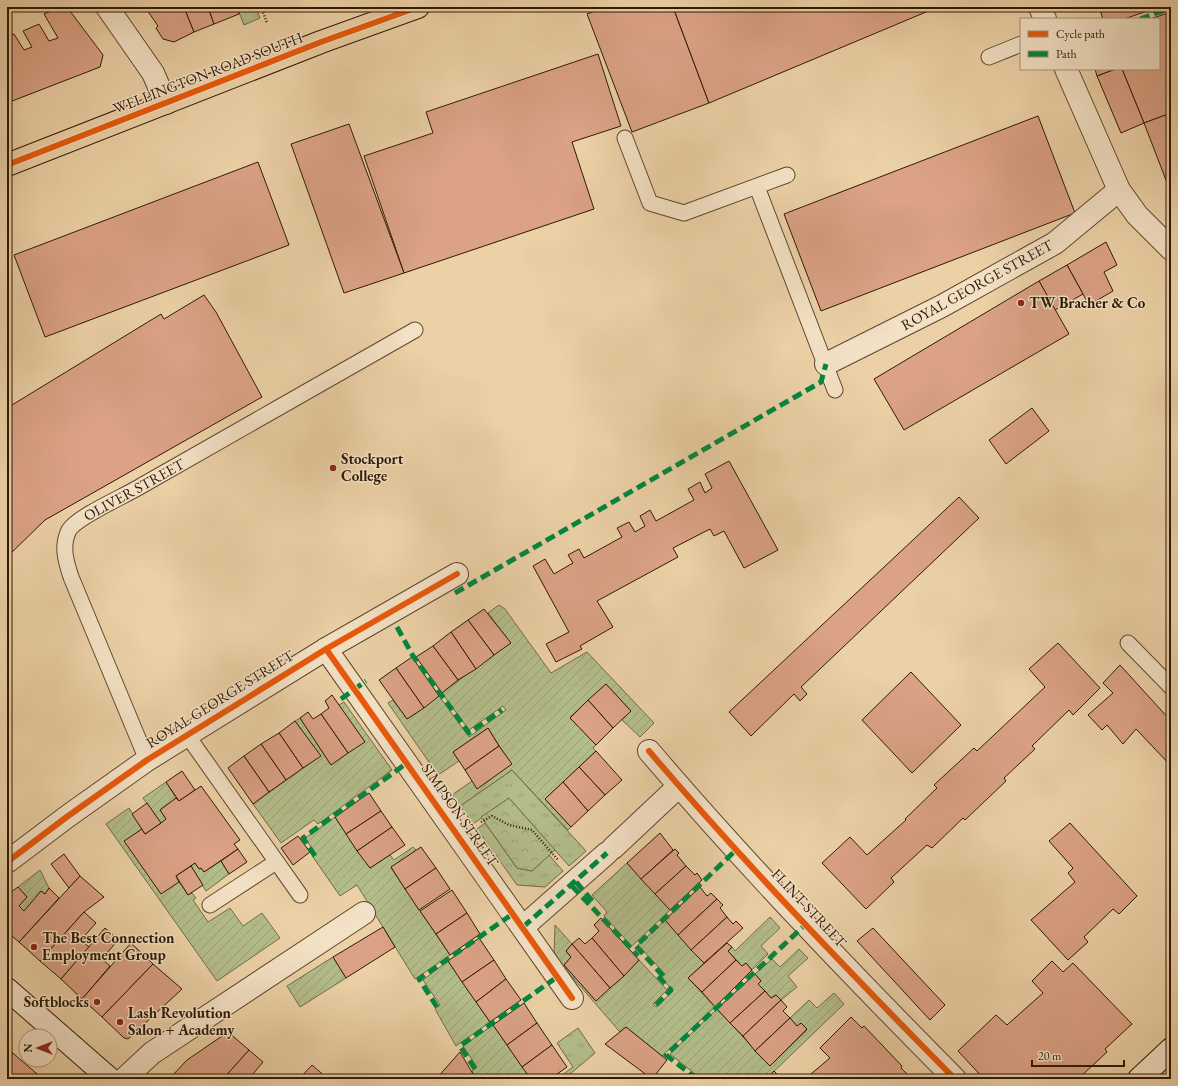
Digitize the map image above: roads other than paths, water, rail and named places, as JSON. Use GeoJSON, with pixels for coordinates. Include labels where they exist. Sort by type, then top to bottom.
{"type":"FeatureCollection","features":[{"type":"Feature","properties":{"kind":"highway","name":"WELLINGTON ROAD SOUTH"},"geometry":{"type":"LineString","coordinates":[[7,164],[321,42],[418,7]]}},
{"type":"Feature","properties":{"kind":"street"},"geometry":{"type":"LineString","coordinates":[[108,7],[153,73],[166,103]]}},
{"type":"Feature","properties":{"kind":"street"},"geometry":{"type":"LineString","coordinates":[[1040,7],[1045,18]]}},
{"type":"Feature","properties":{"kind":"street"},"geometry":{"type":"LineString","coordinates":[[1066,70],[1119,190],[1138,215],[1171,249]]}},
{"type":"Feature","properties":{"kind":"street","name":"ROYAL GEORGE STREET"},"geometry":{"type":"LineString","coordinates":[[826,364],[942,306],[1055,243],[1119,190]]}},
{"type":"Feature","properties":{"kind":"street","name":"ROYAL GEORGE STREET"},"geometry":{"type":"LineString","coordinates":[[7,862],[68,816],[147,760],[326,649],[457,574]]}},
{"type":"Feature","properties":{"kind":"street","name":"SIMPSON STREET"},"geometry":{"type":"LineString","coordinates":[[326,649],[572,998]]}},
{"type":"Feature","properties":{"kind":"street","name":"FLINT STREET"},"geometry":{"type":"LineString","coordinates":[[649,752],[864,988],[955,1079]]}},
{"type":"Feature","properties":{"kind":"street"},"geometry":{"type":"LineString","coordinates":[[523,928],[576,882],[679,786]]}},
{"type":"Feature","properties":{"kind":"street"},"geometry":{"type":"LineString","coordinates":[[124,1079],[152,1053],[364,913]]}},
{"type":"Feature","properties":{"kind":"street"},"geometry":{"type":"LineString","coordinates":[[7,989],[110,1079]]}},
{"type":"Feature","properties":{"kind":"street"},"geometry":{"type":"LineString","coordinates":[[1139,1079],[1171,1048]]}},
{"type":"Feature","properties":{"kind":"lane"},"geometry":{"type":"LineString","coordinates":[[989,57],[1020,44]]}},
{"type":"Feature","properties":{"kind":"lane"},"geometry":{"type":"LineString","coordinates":[[625,138],[650,203],[684,213],[787,175]]}},
{"type":"Feature","properties":{"kind":"lane"},"geometry":{"type":"LineString","coordinates":[[757,187],[835,390]]}},
{"type":"Feature","properties":{"kind":"lane","name":"OLIVER STREET"},"geometry":{"type":"LineString","coordinates":[[147,760],[71,577],[64,545],[70,530],[79,520],[141,487],[415,330]]}},
{"type":"Feature","properties":{"kind":"lane"},"geometry":{"type":"LineString","coordinates":[[1128,644],[1171,687]]}},
{"type":"Feature","properties":{"kind":"lane"},"geometry":{"type":"LineString","coordinates":[[187,735],[300,895]]}},
{"type":"Feature","properties":{"kind":"lane"},"geometry":{"type":"LineString","coordinates":[[210,905],[276,862]]}},
{"type":"Feature","properties":{"kind":"place","name":"TW Bracher & Co"},"geometry":{"type":"Point","coordinates":[1021,303]}},
{"type":"Feature","properties":{"kind":"place","name":"Stockport College"},"geometry":{"type":"Point","coordinates":[333,468]}},
{"type":"Feature","properties":{"kind":"place","name":"The Best Connection Employment Group"},"geometry":{"type":"Point","coordinates":[34,947]}},
{"type":"Feature","properties":{"kind":"place","name":"Softblocks"},"geometry":{"type":"Point","coordinates":[97,1002]}},
{"type":"Feature","properties":{"kind":"place","name":"Lash Revolution Salon + Academy"},"geometry":{"type":"Point","coordinates":[120,1022]}}]}
